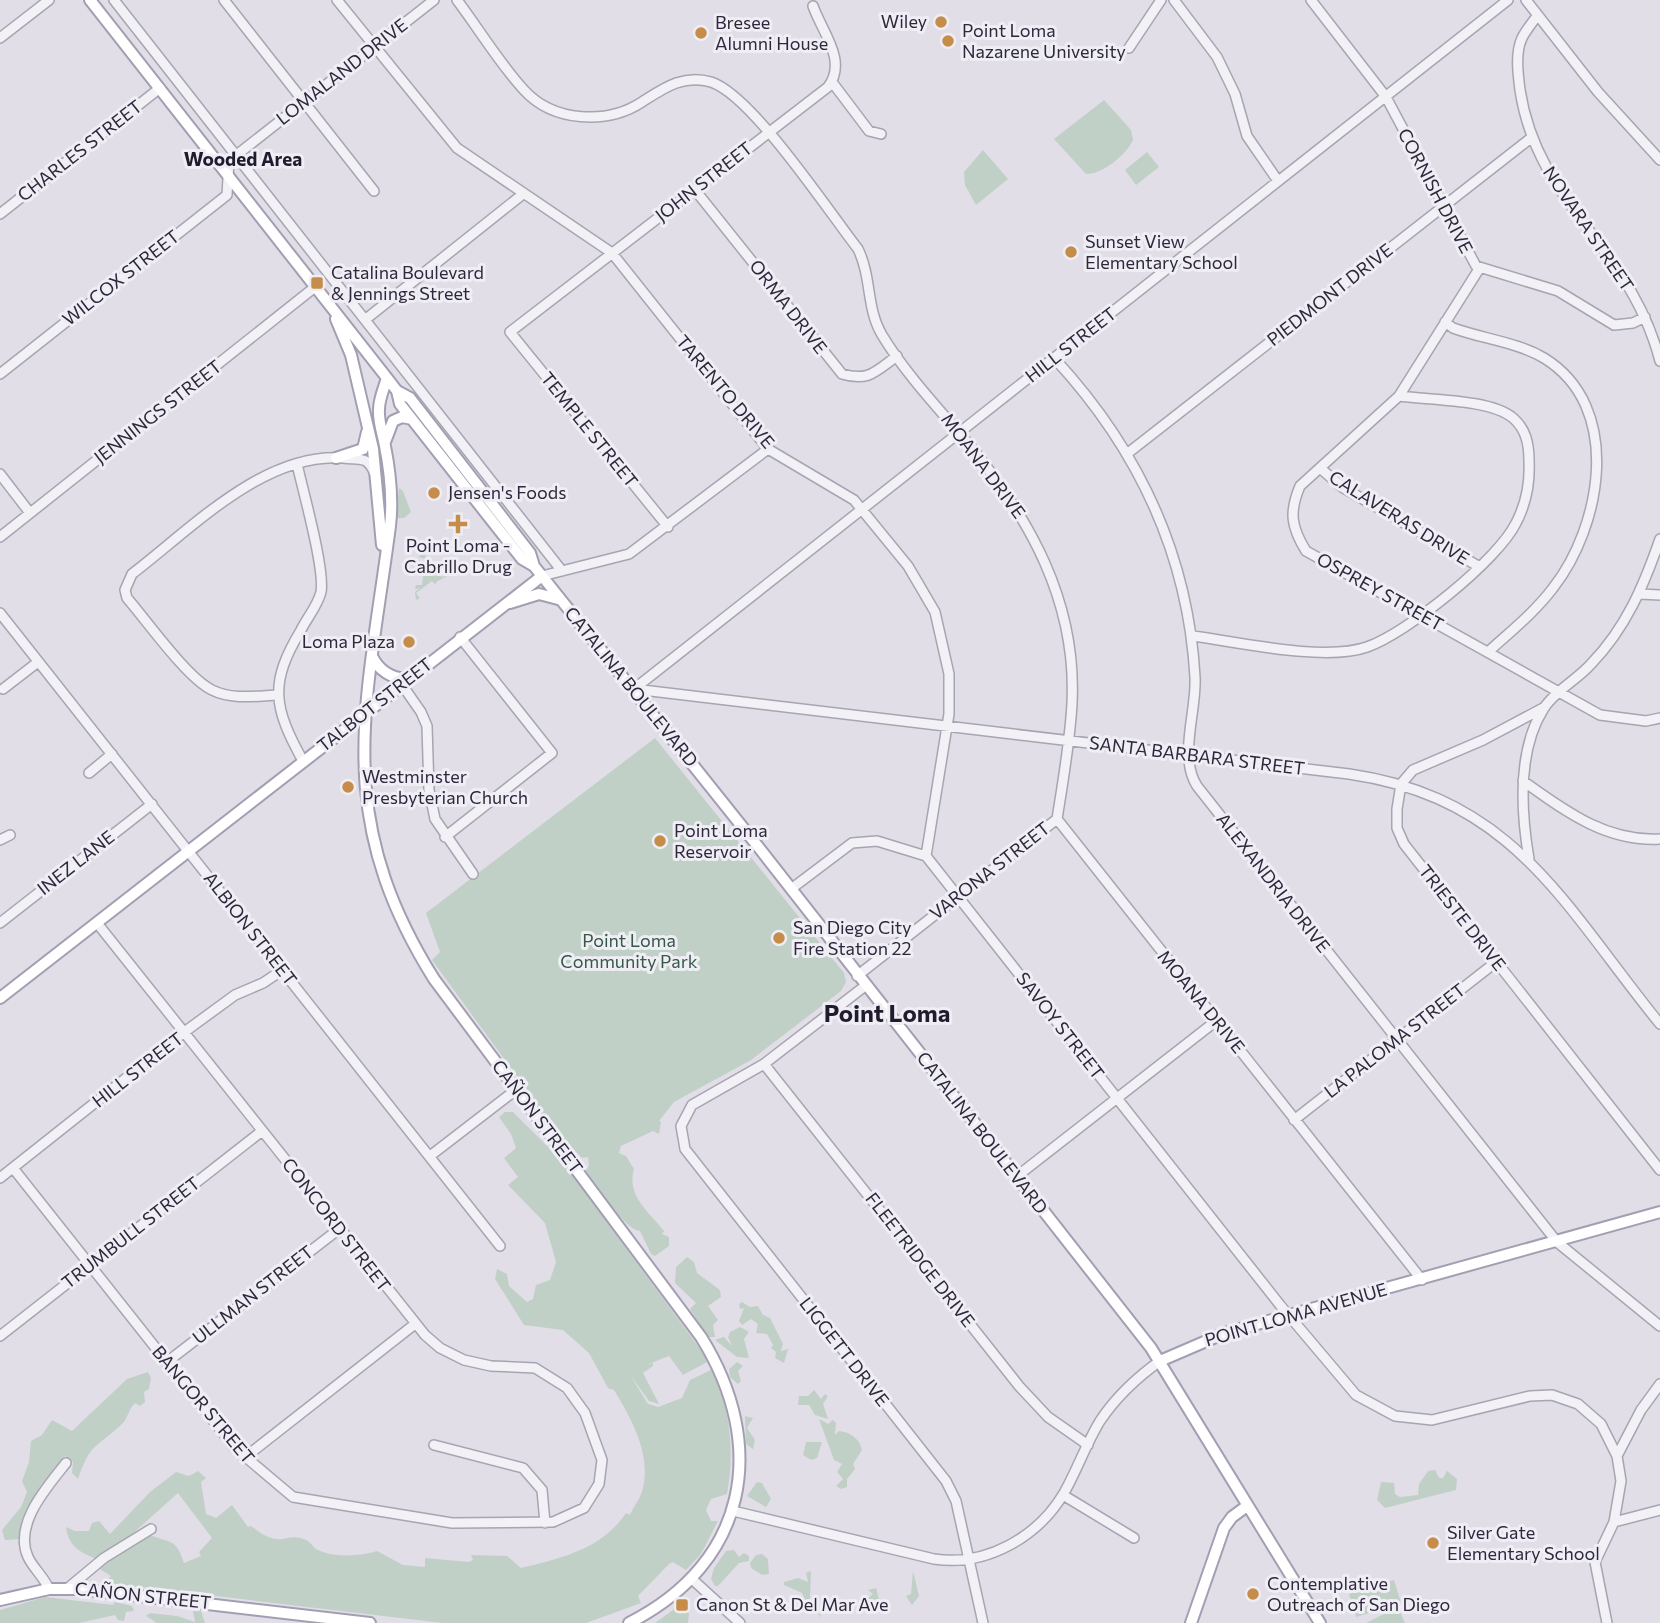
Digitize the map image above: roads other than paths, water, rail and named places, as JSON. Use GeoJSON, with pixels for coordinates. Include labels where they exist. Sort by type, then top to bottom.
{"type":"FeatureCollection","features":[{"type":"Feature","properties":{"kind":"main road","name":"CATALINA BOULEVARD"},"geometry":{"type":"LineString","coordinates":[[90,0],[387,379],[397,391],[410,398],[434,428],[530,553],[534,566]]}},
{"type":"Feature","properties":{"kind":"main road","name":"CAÑON STREET"},"geometry":{"type":"LineString","coordinates":[[331,306],[351,355],[368,422],[384,552]]}},
{"type":"Feature","properties":{"kind":"main road","name":"CAÑON STREET"},"geometry":{"type":"LineString","coordinates":[[387,379],[378,414],[385,445],[391,503],[364,713],[367,809],[376,856],[393,904],[435,979],[672,1297],[717,1363],[730,1396],[737,1427],[740,1469],[733,1511],[716,1548],[692,1579],[657,1607],[629,1623]]}},
{"type":"Feature","properties":{"kind":"main road","name":"CATALINA BOULEVARD"},"geometry":{"type":"LineString","coordinates":[[397,391],[400,404],[522,559],[534,566],[634,690],[1160,1361],[1320,1623]]}},
{"type":"Feature","properties":{"kind":"main road"},"geometry":{"type":"LineString","coordinates":[[385,445],[393,421],[402,417],[412,419]]}},
{"type":"Feature","properties":{"kind":"main road"},"geometry":{"type":"LineString","coordinates":[[336,458],[363,449],[368,440],[368,422]]}},
{"type":"Feature","properties":{"kind":"main road","name":"TALBOT STREET"},"geometry":{"type":"LineString","coordinates":[[0,999],[364,713],[402,680],[542,576]]}},
{"type":"Feature","properties":{"kind":"main road"},"geometry":{"type":"LineString","coordinates":[[498,608],[539,594],[550,595],[563,601]]}},
{"type":"Feature","properties":{"kind":"main road"},"geometry":{"type":"LineString","coordinates":[[372,653],[377,665],[402,680]]}},
{"type":"Feature","properties":{"kind":"main road","name":"POINT LOMA AVENUE"},"geometry":{"type":"LineString","coordinates":[[1160,1361],[1211,1337],[1660,1212]]}},
{"type":"Feature","properties":{"kind":"main road"},"geometry":{"type":"LineString","coordinates":[[1191,1623],[1224,1528],[1232,1517],[1247,1506]]}},
{"type":"Feature","properties":{"kind":"main road","name":"CAÑON STREET"},"geometry":{"type":"LineString","coordinates":[[0,1600],[49,1589],[68,1588],[370,1623]]}},
{"type":"Feature","properties":{"kind":"street"},"geometry":{"type":"LineString","coordinates":[[0,38],[49,0]]}},
{"type":"Feature","properties":{"kind":"street"},"geometry":{"type":"LineString","coordinates":[[114,0],[562,571]]}},
{"type":"Feature","properties":{"kind":"street"},"geometry":{"type":"LineString","coordinates":[[224,0],[374,191]]}},
{"type":"Feature","properties":{"kind":"street","name":"TARENTO DRIVE"},"geometry":{"type":"LineString","coordinates":[[337,0],[457,148],[612,253],[768,449],[854,500],[908,566],[934,612],[949,674],[947,725],[926,856]]}},
{"type":"Feature","properties":{"kind":"street","name":"LOMALAND DRIVE"},"geometry":{"type":"LineString","coordinates":[[236,154],[434,0]]}},
{"type":"Feature","properties":{"kind":"street","name":"MOANA DRIVE"},"geometry":{"type":"LineString","coordinates":[[457,0],[525,92],[548,108],[594,118],[639,104],[668,85],[689,80],[705,81],[733,95],[768,133],[858,249],[867,268],[875,322],[897,356],[1013,500],[1052,576],[1067,631],[1071,668],[1068,740],[1057,819],[1422,1280]]}},
{"type":"Feature","properties":{"kind":"street"},"geometry":{"type":"LineString","coordinates":[[1129,48],[1161,0]]}},
{"type":"Feature","properties":{"kind":"street"},"geometry":{"type":"LineString","coordinates":[[1174,0],[1217,57],[1235,94],[1247,136],[1278,181]]}},
{"type":"Feature","properties":{"kind":"street","name":"CORNISH DRIVE"},"geometry":{"type":"LineString","coordinates":[[1312,0],[1386,97],[1443,207],[1479,269],[1558,291],[1614,325],[1633,323],[1645,317]]}},
{"type":"Feature","properties":{"kind":"street","name":"HILL STREET"},"geometry":{"type":"LineString","coordinates":[[634,690],[1508,0]]}},
{"type":"Feature","properties":{"kind":"street"},"geometry":{"type":"LineString","coordinates":[[1526,0],[1627,127],[1660,160]]}},
{"type":"Feature","properties":{"kind":"street"},"geometry":{"type":"LineString","coordinates":[[813,6],[838,64],[832,82],[869,131],[881,134]]}},
{"type":"Feature","properties":{"kind":"street","name":"NOVARA STREET"},"geometry":{"type":"LineString","coordinates":[[1537,16],[1521,39],[1517,71],[1524,115],[1531,138],[1563,198],[1620,275],[1645,317],[1660,361]]}},
{"type":"Feature","properties":{"kind":"street","name":"JOHN STREET"},"geometry":{"type":"LineString","coordinates":[[510,332],[832,82]]}},
{"type":"Feature","properties":{"kind":"street","name":"CHARLES STREET"},"geometry":{"type":"LineString","coordinates":[[0,214],[160,88]]}},
{"type":"Feature","properties":{"kind":"street","name":"PIEDMONT DRIVE"},"geometry":{"type":"LineString","coordinates":[[1128,453],[1531,138]]}},
{"type":"Feature","properties":{"kind":"street"},"geometry":{"type":"LineString","coordinates":[[228,175],[229,161],[236,154]]}},
{"type":"Feature","properties":{"kind":"street","name":"WILCOX STREET"},"geometry":{"type":"LineString","coordinates":[[0,374],[227,195],[228,175]]}},
{"type":"Feature","properties":{"kind":"street","name":"ORMA DRIVE"},"geometry":{"type":"LineString","coordinates":[[695,190],[842,374],[858,379],[869,377],[897,356]]}},
{"type":"Feature","properties":{"kind":"street"},"geometry":{"type":"LineString","coordinates":[[366,319],[523,194]]}},
{"type":"Feature","properties":{"kind":"street","name":"OSPREY STREET"},"geometry":{"type":"LineString","coordinates":[[1479,269],[1399,396],[1300,486],[1292,505],[1292,526],[1306,551],[1600,715],[1646,722],[1660,718]]}},
{"type":"Feature","properties":{"kind":"street","name":"JENNINGS STREET"},"geometry":{"type":"LineString","coordinates":[[0,537],[316,286]]}},
{"type":"Feature","properties":{"kind":"street"},"geometry":{"type":"LineString","coordinates":[[1445,322],[1453,328],[1511,344],[1545,359],[1569,381],[1584,403],[1595,436],[1593,504],[1579,545],[1555,587],[1488,652]]}},
{"type":"Feature","properties":{"kind":"street","name":"TEMPLE STREET"},"geometry":{"type":"LineString","coordinates":[[510,332],[668,527]]}},
{"type":"Feature","properties":{"kind":"street","name":"ALEXANDRIA DRIVE"},"geometry":{"type":"LineString","coordinates":[[1055,359],[1128,453],[1171,542],[1193,636],[1195,685],[1189,768],[1197,786],[1557,1242],[1660,1326]]}},
{"type":"Feature","properties":{"kind":"street"},"geometry":{"type":"LineString","coordinates":[[1193,636],[1341,652],[1366,648],[1423,615],[1493,554],[1516,525],[1523,506],[1530,475],[1525,431],[1513,418],[1497,408],[1399,396]]}},
{"type":"Feature","properties":{"kind":"street","name":"TALBOT STREET"},"geometry":{"type":"LineString","coordinates":[[542,576],[629,554],[768,449]]}},
{"type":"Feature","properties":{"kind":"street"},"geometry":{"type":"LineString","coordinates":[[277,695],[223,694],[196,678],[127,598],[125,590],[132,574],[253,481],[275,469],[336,458],[364,459],[369,463],[377,480]]}},
{"type":"Feature","properties":{"kind":"street"},"geometry":{"type":"LineString","coordinates":[[297,464],[321,589],[286,654],[278,678],[277,695],[303,761]]}},
{"type":"Feature","properties":{"kind":"street","name":"CALAVERAS DRIVE"},"geometry":{"type":"LineString","coordinates":[[1320,468],[1342,487],[1478,566]]}},
{"type":"Feature","properties":{"kind":"street"},"geometry":{"type":"LineString","coordinates":[[0,474],[30,513]]}},
{"type":"Feature","properties":{"kind":"street"},"geometry":{"type":"LineString","coordinates":[[1401,784],[1413,770],[1483,740],[1545,707],[1560,693],[1612,640],[1640,594],[1660,539]]}},
{"type":"Feature","properties":{"kind":"street"},"geometry":{"type":"LineString","coordinates":[[1640,594],[1660,595]]}},
{"type":"Feature","properties":{"kind":"street","name":"ALBION STREET"},"geometry":{"type":"LineString","coordinates":[[0,613],[500,1246]]}},
{"type":"Feature","properties":{"kind":"street"},"geometry":{"type":"LineString","coordinates":[[445,837],[552,753],[460,637]]}},
{"type":"Feature","properties":{"kind":"street"},"geometry":{"type":"LineString","coordinates":[[3,689],[38,662]]}},
{"type":"Feature","properties":{"kind":"street"},"geometry":{"type":"LineString","coordinates":[[402,680],[427,726],[430,800],[435,819],[473,874]]}},
{"type":"Feature","properties":{"kind":"street","name":"SANTA BARBARA STREET"},"geometry":{"type":"LineString","coordinates":[[634,690],[947,725],[1359,776],[1401,784],[1470,814],[1529,859],[1659,1017]]}},
{"type":"Feature","properties":{"kind":"street"},"geometry":{"type":"LineString","coordinates":[[1529,859],[1523,819],[1523,781],[1528,750],[1545,707]]}},
{"type":"Feature","properties":{"kind":"street"},"geometry":{"type":"LineString","coordinates":[[89,774],[112,754]]}},
{"type":"Feature","properties":{"kind":"street"},"geometry":{"type":"LineString","coordinates":[[1523,781],[1584,823],[1624,837],[1660,839]]}},
{"type":"Feature","properties":{"kind":"street","name":"TRIESTE DRIVE"},"geometry":{"type":"LineString","coordinates":[[1401,784],[1397,828],[1404,844],[1660,1170]]}},
{"type":"Feature","properties":{"kind":"street","name":"INEZ LANE"},"geometry":{"type":"LineString","coordinates":[[0,923],[152,804]]}},
{"type":"Feature","properties":{"kind":"street","name":"VARONA STREET"},"geometry":{"type":"LineString","coordinates":[[857,975],[1057,819]]}},
{"type":"Feature","properties":{"kind":"street"},"geometry":{"type":"LineString","coordinates":[[0,839],[10,835]]}},
{"type":"Feature","properties":{"kind":"street"},"geometry":{"type":"LineString","coordinates":[[791,889],[843,849],[863,841],[926,856]]}},
{"type":"Feature","properties":{"kind":"street","name":"SAVOY STREET"},"geometry":{"type":"LineString","coordinates":[[926,856],[1351,1391],[1386,1413],[1404,1418],[1441,1419],[1530,1396],[1552,1395],[1574,1402],[1592,1415],[1609,1435],[1617,1456]]}},
{"type":"Feature","properties":{"kind":"street","name":"CONCORD STREET"},"geometry":{"type":"LineString","coordinates":[[97,923],[415,1324],[440,1348],[464,1360],[491,1366],[535,1368],[556,1379],[572,1394],[584,1413],[601,1452],[603,1467]]}},
{"type":"Feature","properties":{"kind":"street","name":"LA PALOMA STREET"},"geometry":{"type":"LineString","coordinates":[[1294,1120],[1496,961]]}},
{"type":"Feature","properties":{"kind":"street","name":"HILL STREET"},"geometry":{"type":"LineString","coordinates":[[0,1178],[183,1033],[235,995],[263,984],[281,971]]}},
{"type":"Feature","properties":{"kind":"street"},"geometry":{"type":"LineString","coordinates":[[764,1064],[865,986]]}},
{"type":"Feature","properties":{"kind":"street"},"geometry":{"type":"LineString","coordinates":[[1016,1177],[1216,1021]]}},
{"type":"Feature","properties":{"kind":"street","name":"LIGGETT DRIVE"},"geometry":{"type":"LineString","coordinates":[[764,1064],[697,1101],[681,1122],[681,1137],[685,1150],[946,1481],[956,1501],[983,1623]]}},
{"type":"Feature","properties":{"kind":"street","name":"FLEETRIDGE DRIVE"},"geometry":{"type":"LineString","coordinates":[[764,1064],[1019,1386],[1048,1417],[1088,1445]]}},
{"type":"Feature","properties":{"kind":"street"},"geometry":{"type":"LineString","coordinates":[[430,1156],[517,1089]]}},
{"type":"Feature","properties":{"kind":"street","name":"TRUMBULL STREET"},"geometry":{"type":"LineString","coordinates":[[0,1336],[261,1131]]}},
{"type":"Feature","properties":{"kind":"street","name":"BANGOR STREET"},"geometry":{"type":"LineString","coordinates":[[13,1168],[244,1458],[289,1495],[304,1501],[452,1523],[545,1523],[563,1520],[584,1508],[595,1494],[603,1467]]}},
{"type":"Feature","properties":{"kind":"street","name":"ULLMAN STREET"},"geometry":{"type":"LineString","coordinates":[[167,1362],[339,1229]]}},
{"type":"Feature","properties":{"kind":"street"},"geometry":{"type":"LineString","coordinates":[[244,1458],[415,1324]]}},
{"type":"Feature","properties":{"kind":"street","name":"POINT LOMA AVENUE"},"geometry":{"type":"LineString","coordinates":[[733,1511],[944,1561],[970,1559],[995,1552],[1020,1539],[1043,1521],[1063,1495],[1088,1445],[1122,1393],[1160,1361]]}},
{"type":"Feature","properties":{"kind":"street"},"geometry":{"type":"LineString","coordinates":[[1607,1623],[1595,1562],[1614,1522],[1620,1494],[1617,1456],[1624,1438],[1660,1384]]}},
{"type":"Feature","properties":{"kind":"street"},"geometry":{"type":"LineString","coordinates":[[434,1445],[523,1468],[542,1490],[545,1523]]}},
{"type":"Feature","properties":{"kind":"street"},"geometry":{"type":"LineString","coordinates":[[49,1589],[30,1561],[25,1547],[32,1513],[66,1463]]}},
{"type":"Feature","properties":{"kind":"street"},"geometry":{"type":"LineString","coordinates":[[1063,1495],[1134,1538]]}},
{"type":"Feature","properties":{"kind":"street"},"geometry":{"type":"LineString","coordinates":[[1614,1522],[1660,1510]]}},
{"type":"Feature","properties":{"kind":"street"},"geometry":{"type":"LineString","coordinates":[[68,1588],[104,1559],[151,1530]]}},
{"type":"Feature","properties":{"kind":"street"},"geometry":{"type":"LineString","coordinates":[[692,1579],[740,1623]]}},
{"type":"Feature","properties":{"kind":"place","name":"Wiley"},"geometry":{"type":"Point","coordinates":[941,22]}},
{"type":"Feature","properties":{"kind":"place","name":"Bresee Alumni House"},"geometry":{"type":"Point","coordinates":[701,33]}},
{"type":"Feature","properties":{"kind":"place","name":"Point Loma Nazarene University"},"geometry":{"type":"Point","coordinates":[948,41]}},
{"type":"Feature","properties":{"kind":"place","name":"Sunset View Elementary School"},"geometry":{"type":"Point","coordinates":[1071,252]}},
{"type":"Feature","properties":{"kind":"place","name":"Catalina Boulevard & Jennings Street"},"geometry":{"type":"Point","coordinates":[317,283]}},
{"type":"Feature","properties":{"kind":"place","name":"Jensen's Foods"},"geometry":{"type":"Point","coordinates":[434,493]}},
{"type":"Feature","properties":{"kind":"place","name":"Point Loma - Cabrillo Drug"},"geometry":{"type":"Point","coordinates":[458,524]}},
{"type":"Feature","properties":{"kind":"place","name":"Loma Plaza"},"geometry":{"type":"Point","coordinates":[409,642]}},
{"type":"Feature","properties":{"kind":"place","name":"Westminster Presbyterian Church"},"geometry":{"type":"Point","coordinates":[348,787]}},
{"type":"Feature","properties":{"kind":"place","name":"Point Loma Reservoir"},"geometry":{"type":"Point","coordinates":[660,841]}},
{"type":"Feature","properties":{"kind":"place","name":"San Diego City Fire Station 22"},"geometry":{"type":"Point","coordinates":[779,938]}},
{"type":"Feature","properties":{"kind":"place","name":"Silver Gate Elementary School"},"geometry":{"type":"Point","coordinates":[1433,1543]}},
{"type":"Feature","properties":{"kind":"place","name":"Contemplative Outreach of San Diego"},"geometry":{"type":"Point","coordinates":[1253,1594]}},
{"type":"Feature","properties":{"kind":"place","name":"Canon St & Del Mar Ave"},"geometry":{"type":"Point","coordinates":[682,1605]}},
{"type":"Feature","properties":{"kind":"district","name":"Wooded Area"},"geometry":{"type":"Point","coordinates":[243,159]}},
{"type":"Feature","properties":{"kind":"district","name":"Point Loma"},"geometry":{"type":"Point","coordinates":[887,1014]}},
{"type":"Feature","properties":{"kind":"park label","name":"Point Loma Community Park"},"geometry":{"type":"Point","coordinates":[629,951]}}]}
